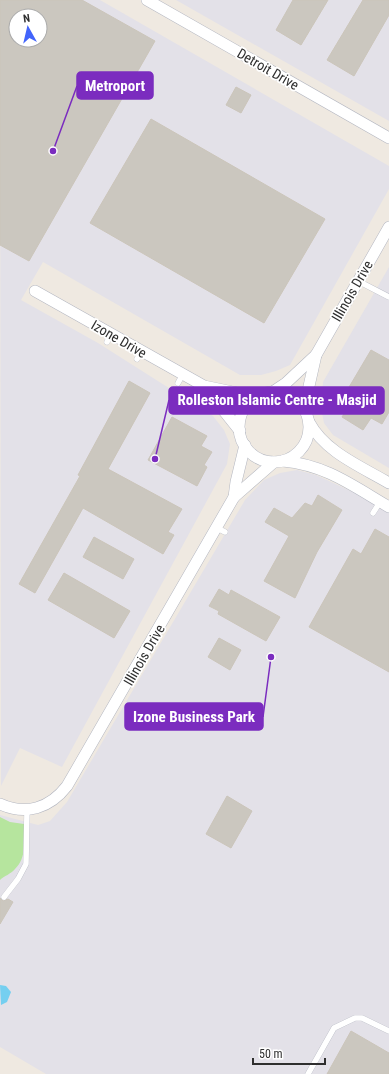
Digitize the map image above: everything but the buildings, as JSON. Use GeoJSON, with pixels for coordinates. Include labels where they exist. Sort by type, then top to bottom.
{"type":"FeatureCollection","features":[{"type":"Feature","properties":{"kind":"street","name":"Detroit Drive"},"geometry":{"type":"LineString","coordinates":[[147,0],[389,138]]}},
{"type":"Feature","properties":{"kind":"street","name":"Illinois Drive"},"geometry":{"type":"LineString","coordinates":[[308,419],[307,395],[316,355],[389,227]]}},
{"type":"Feature","properties":{"kind":"street","name":"Izone Drive"},"geometry":{"type":"LineString","coordinates":[[35,291],[109,338],[180,378],[204,386],[255,398]]}},
{"type":"Feature","properties":{"kind":"street","name":"Illinois Drive"},"geometry":{"type":"LineString","coordinates":[[271,393],[290,379],[316,355]]}},
{"type":"Feature","properties":{"kind":"street","name":"Izone Drive"},"geometry":{"type":"LineString","coordinates":[[204,386],[240,431]]}},
{"type":"Feature","properties":{"kind":"street"},"geometry":{"type":"LineString","coordinates":[[384,504],[323,470],[307,464],[262,460],[252,454],[245,445],[240,431],[243,412],[248,404],[255,398],[271,393],[279,393],[293,398],[299,403],[320,439],[334,451],[389,483]]}},
{"type":"Feature","properties":{"kind":"street"},"geometry":{"type":"LineString","coordinates":[[279,461],[292,457],[306,442],[308,419]]}},
{"type":"Feature","properties":{"kind":"street","name":"Illinois Drive"},"geometry":{"type":"LineString","coordinates":[[27,810],[44,806],[58,796],[67,786],[234,497],[245,445]]}},
{"type":"Feature","properties":{"kind":"street","name":"Illinois Drive"},"geometry":{"type":"LineString","coordinates":[[234,497],[279,461]]}},
{"type":"Feature","properties":{"kind":"street"},"geometry":{"type":"LineString","coordinates":[[0,804],[11,808],[27,810]]}},
{"type":"Feature","properties":{"kind":"lane"},"geometry":{"type":"LineString","coordinates":[[358,281],[389,297]]}},
{"type":"Feature","properties":{"kind":"lane"},"geometry":{"type":"LineString","coordinates":[[373,514],[384,504]]}},
{"type":"Feature","properties":{"kind":"lane"},"geometry":{"type":"LineString","coordinates":[[4,897],[18,879],[26,864],[27,810]]}},
{"type":"Feature","properties":{"kind":"lane"},"geometry":{"type":"LineString","coordinates":[[308,1074],[334,1028],[355,1018],[362,1018],[389,1031]]}},
{"type":"Feature","properties":{"kind":"shaded area"},"geometry":{"type":"Polygon","coordinates":[[[0,0],[100,0],[389,166],[389,189],[290,365],[261,375],[240,375],[43,262],[21,300],[98,343],[213,416],[224,430],[230,444],[227,464],[62,767],[20,748],[1,786],[0,0]]]}},
{"type":"Feature","properties":{"kind":"shaded area"},"geometry":{"type":"Polygon","coordinates":[[[176,0],[389,0],[389,121],[176,0]]]}},
{"type":"Feature","properties":{"kind":"shaded area"},"geometry":{"type":"Polygon","coordinates":[[[389,267],[389,468],[333,435],[324,423],[321,408],[323,382],[389,267]]]}},
{"type":"Feature","properties":{"kind":"shaded area"},"geometry":{"type":"Polygon","coordinates":[[[297,470],[316,475],[355,493],[389,513],[389,1074],[46,1074],[0,1047],[0,815],[38,825],[50,821],[67,802],[245,500],[264,480],[280,473],[297,470]]]}},
{"type":"Feature","properties":{"kind":"green space"},"geometry":{"type":"Polygon","coordinates":[[[0,817],[10,822],[24,824],[24,842],[23,854],[19,865],[0,880],[0,817]]]}},
{"type":"Feature","properties":{"kind":"water"},"geometry":{"type":"Polygon","coordinates":[[[0,985],[6,986],[11,992],[7,1002],[1,1005],[0,985]]]}},
{"type":"Feature","properties":{"kind":"place","name":"Metroport"},"geometry":{"type":"Point","coordinates":[53,151]}},
{"type":"Feature","properties":{"kind":"place","name":"Rolleston Islamic Centre - Masjid"},"geometry":{"type":"Point","coordinates":[155,459]}},
{"type":"Feature","properties":{"kind":"place","name":"Izone Business Park"},"geometry":{"type":"Point","coordinates":[271,657]}}]}
